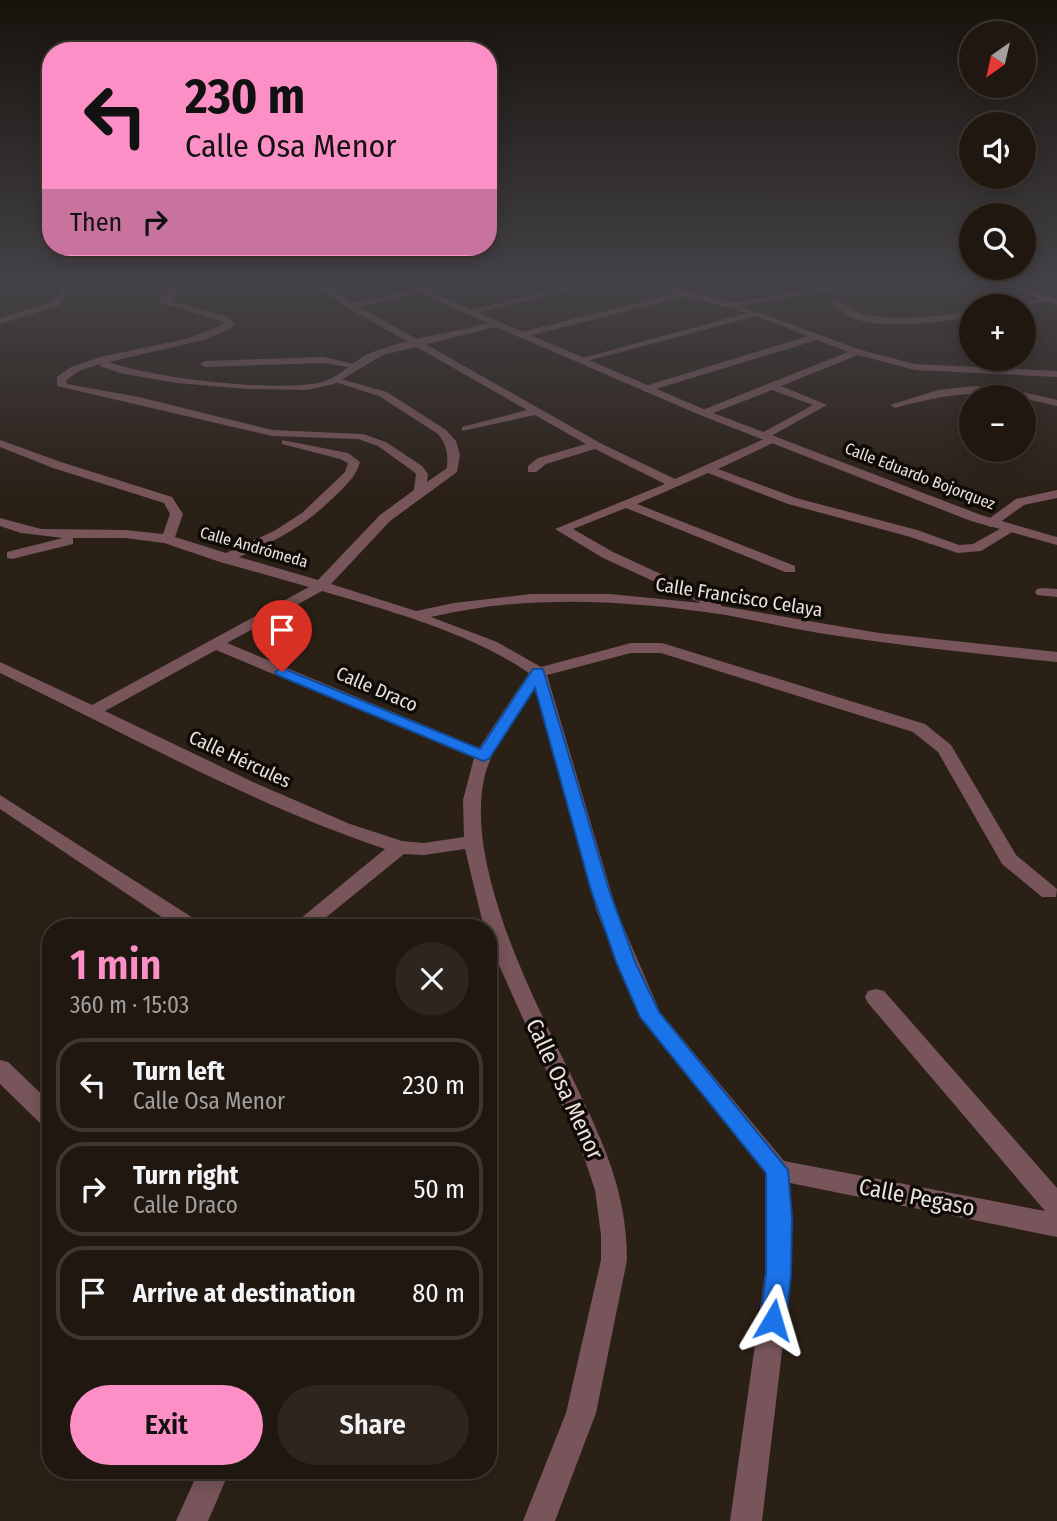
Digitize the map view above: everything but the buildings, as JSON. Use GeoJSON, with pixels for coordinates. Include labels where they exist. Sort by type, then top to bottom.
{"type":"FeatureCollection","features":[{"type":"Feature","properties":{"kind":"street"},"geometry":{"type":"LineString","coordinates":[[126,354],[104,359],[68,373],[61,379],[62,386],[139,400],[272,433],[348,435],[372,440],[418,469],[422,474],[420,491]]}},
{"type":"Feature","properties":{"kind":"street"},"geometry":{"type":"LineString","coordinates":[[104,359],[104,364],[131,374],[276,388],[312,387],[334,380],[354,365],[377,354]]}},
{"type":"Feature","properties":{"kind":"street"},"geometry":{"type":"LineString","coordinates":[[438,354],[596,445],[675,484]]}},
{"type":"Feature","properties":{"kind":"street","name":"Calle Eduardo Bojorquez"},"geometry":{"type":"LineString","coordinates":[[566,354],[704,413],[990,523],[1057,541]]}},
{"type":"Feature","properties":{"kind":"street"},"geometry":{"type":"LineString","coordinates":[[580,360],[603,354]]}},
{"type":"Feature","properties":{"kind":"street"},"geometry":{"type":"LineString","coordinates":[[646,388],[759,354]]}},
{"type":"Feature","properties":{"kind":"street"},"geometry":{"type":"LineString","coordinates":[[704,413],[852,354]]}},
{"type":"Feature","properties":{"kind":"street"},"geometry":{"type":"LineString","coordinates":[[865,354],[926,369],[995,369],[1057,374]]}},
{"type":"Feature","properties":{"kind":"street"},"geometry":{"type":"LineString","coordinates":[[205,364],[323,360],[354,365]]}},
{"type":"Feature","properties":{"kind":"street"},"geometry":{"type":"LineString","coordinates":[[91,712],[322,585],[379,523],[420,491],[442,479],[453,468],[454,455],[450,441],[429,423],[383,394],[334,380]]}},
{"type":"Feature","properties":{"kind":"street"},"geometry":{"type":"LineString","coordinates":[[729,611],[608,555],[562,529],[675,484],[768,437],[822,405],[772,386]]}},
{"type":"Feature","properties":{"kind":"street"},"geometry":{"type":"LineString","coordinates":[[895,405],[932,392],[962,389],[1004,391],[1057,403]]}},
{"type":"Feature","properties":{"kind":"street"},"geometry":{"type":"LineString","coordinates":[[466,429],[536,411]]}},
{"type":"Feature","properties":{"kind":"street"},"geometry":{"type":"LineString","coordinates":[[225,558],[279,534],[307,516],[354,467],[354,462],[344,456],[284,442],[272,433]]}},
{"type":"Feature","properties":{"kind":"street","name":"Calle Andrómeda"},"geometry":{"type":"LineString","coordinates":[[0,443],[58,465],[169,500],[175,507],[177,517],[176,526],[167,539],[416,616],[503,650],[538,672]]}},
{"type":"Feature","properties":{"kind":"street"},"geometry":{"type":"LineString","coordinates":[[532,469],[542,461],[596,445]]}},
{"type":"Feature","properties":{"kind":"street"},"geometry":{"type":"LineString","coordinates":[[705,468],[807,505],[964,550],[976,548],[1010,529]]}},
{"type":"Feature","properties":{"kind":"street"},"geometry":{"type":"LineString","coordinates":[[990,523],[1020,502],[1057,494]]}},
{"type":"Feature","properties":{"kind":"street"},"geometry":{"type":"LineString","coordinates":[[627,504],[790,569]]}},
{"type":"Feature","properties":{"kind":"street"},"geometry":{"type":"LineString","coordinates":[[0,522],[30,533],[140,533],[167,539]]}},
{"type":"Feature","properties":{"kind":"street"},"geometry":{"type":"LineString","coordinates":[[12,555],[95,534]]}},
{"type":"Feature","properties":{"kind":"street","name":"Calle Francisco Celaya"},"geometry":{"type":"LineString","coordinates":[[416,616],[486,602],[574,597],[675,603],[840,632],[1057,657]]}},
{"type":"Feature","properties":{"kind":"street","name":"Calle Draco"},"geometry":{"type":"LineString","coordinates":[[216,644],[483,756]]}},
{"type":"Feature","properties":{"kind":"street"},"geometry":{"type":"LineString","coordinates":[[746,1521],[778,1274],[780,1218],[777,1170],[650,1017],[603,899],[538,672],[631,648],[662,648],[919,728],[945,749],[1009,859],[1049,892]]}},
{"type":"Feature","properties":{"kind":"street","name":"Calle Hércules"},"geometry":{"type":"LineString","coordinates":[[0,667],[247,786],[343,828],[400,847],[424,849],[472,842]]}},
{"type":"Feature","properties":{"kind":"street","name":"Calle Osa Menor"},"geometry":{"type":"LineString","coordinates":[[490,919],[472,842],[471,811],[483,756],[538,672]]}},
{"type":"Feature","properties":{"kind":"street"},"geometry":{"type":"LineString","coordinates":[[0,801],[180,919]]}},
{"type":"Feature","properties":{"kind":"street"},"geometry":{"type":"LineString","coordinates":[[310,919],[400,847]]}},
{"type":"Feature","properties":{"kind":"street","name":"Calle Osa Menor"},"geometry":{"type":"LineString","coordinates":[[497,938],[601,1165],[613,1204],[616,1234],[614,1260],[581,1413],[539,1521]]}},
{"type":"Feature","properties":{"kind":"street"},"geometry":{"type":"LineString","coordinates":[[876,997],[1057,1206]]}},
{"type":"Feature","properties":{"kind":"street"},"geometry":{"type":"LineString","coordinates":[[0,1069],[42,1109]]}},
{"type":"Feature","properties":{"kind":"street","name":"Calle Pegaso"},"geometry":{"type":"LineString","coordinates":[[777,1170],[1057,1225]]}},
{"type":"Feature","properties":{"kind":"street"},"geometry":{"type":"LineString","coordinates":[[192,1521],[211,1479]]}},
{"type":"Feature","properties":{"kind":"route"},"geometry":{"type":"LineString","coordinates":[[282,672],[483,756],[538,672],[580,827],[607,912],[650,1017],[777,1170],[780,1218],[773,1320]]}}]}
